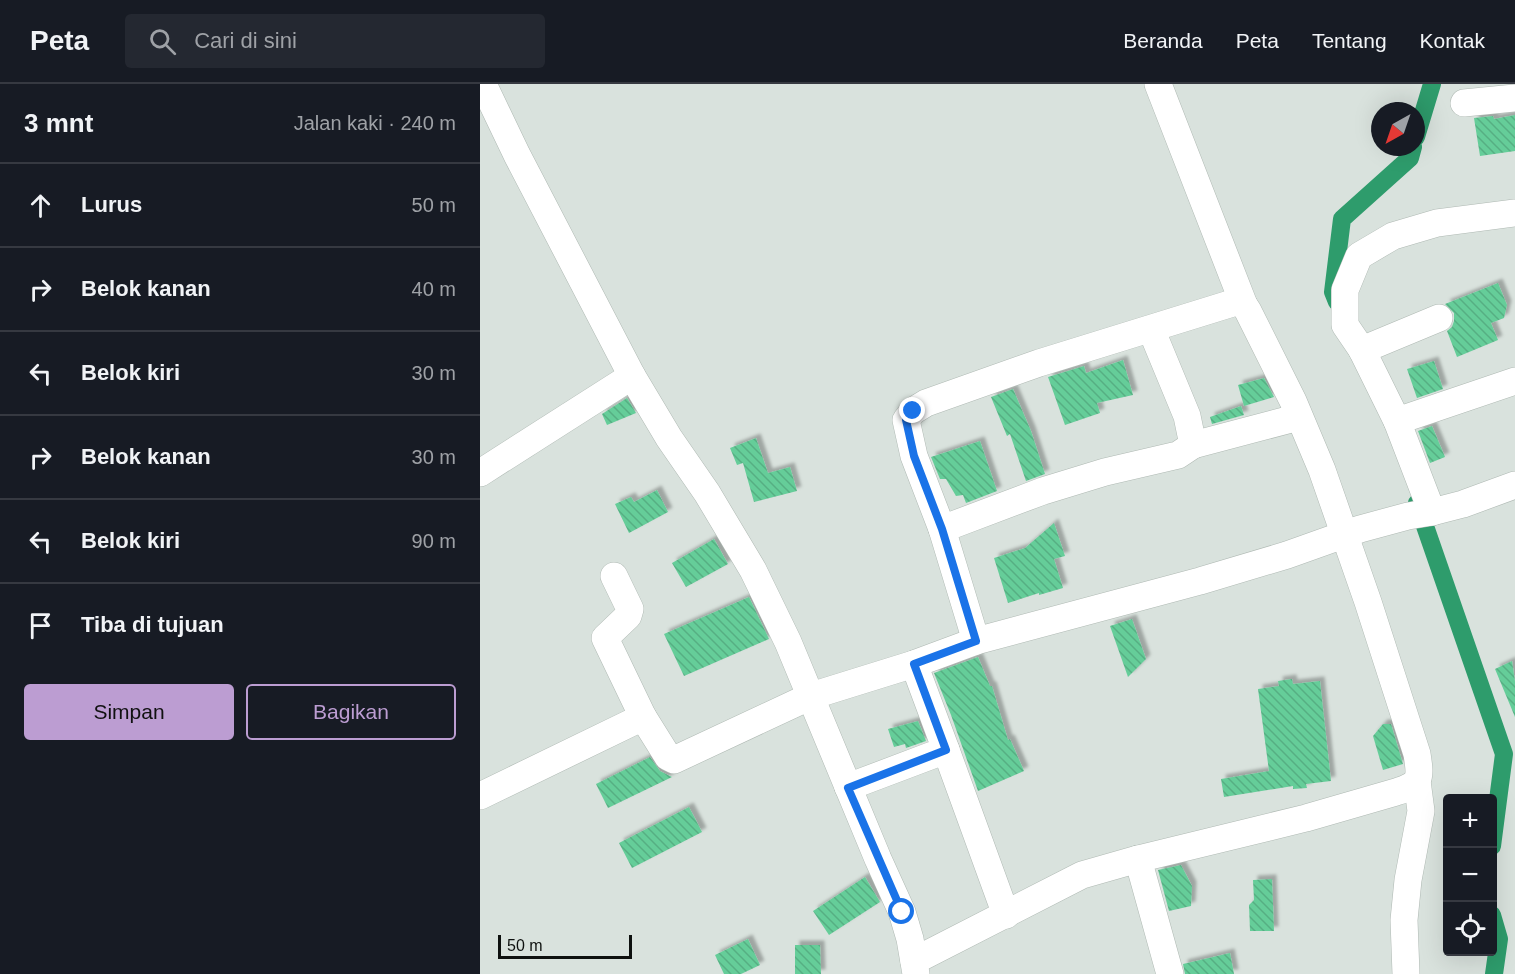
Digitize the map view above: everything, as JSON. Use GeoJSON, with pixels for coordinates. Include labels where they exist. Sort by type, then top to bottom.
{"type":"FeatureCollection","features":[{"type":"Feature","properties":{"kind":"street"},"geometry":{"type":"LineString","coordinates":[[483,84],[517,155],[632,376],[753,570],[788,642],[902,912],[915,967],[1039,895],[1082,875],[1316,815],[1410,788],[1420,774],[1417,754],[1368,602],[1351,532],[1299,417],[1244,305],[1158,84]]}},
{"type":"Feature","properties":{"kind":"street"},"geometry":{"type":"LineString","coordinates":[[1464,103],[1515,98]]}},
{"type":"Feature","properties":{"kind":"street"},"geometry":{"type":"LineString","coordinates":[[1420,514],[1397,422],[1362,350],[1345,326],[1345,290],[1359,256],[1393,236],[1437,222],[1515,213]]}},
{"type":"Feature","properties":{"kind":"street"},"geometry":{"type":"LineString","coordinates":[[976,641],[942,529],[914,456],[906,420],[913,411],[926,403],[1029,367],[1229,304],[1236,302],[1244,305]]}},
{"type":"Feature","properties":{"kind":"street"},"geometry":{"type":"LineString","coordinates":[[1362,350],[1439,318]]}},
{"type":"Feature","properties":{"kind":"street"},"geometry":{"type":"LineString","coordinates":[[1151,329],[1187,416],[1193,445]]}},
{"type":"Feature","properties":{"kind":"street"},"geometry":{"type":"LineString","coordinates":[[480,473],[632,376]]}},
{"type":"Feature","properties":{"kind":"street"},"geometry":{"type":"LineString","coordinates":[[1397,422],[1515,381]]}},
{"type":"Feature","properties":{"kind":"street"},"geometry":{"type":"LineString","coordinates":[[942,529],[1043,491],[1105,472],[1178,455],[1193,445],[1299,417]]}},
{"type":"Feature","properties":{"kind":"street"},"geometry":{"type":"LineString","coordinates":[[614,576],[630,609],[628,616],[604,638],[643,717],[668,757],[674,760],[811,696],[914,664],[976,641],[1200,581],[1287,555],[1351,532],[1463,504],[1515,485]]}},
{"type":"Feature","properties":{"kind":"street"},"geometry":{"type":"LineString","coordinates":[[914,664],[1006,915]]}},
{"type":"Feature","properties":{"kind":"street"},"geometry":{"type":"LineString","coordinates":[[480,796],[643,717]]}},
{"type":"Feature","properties":{"kind":"street"},"geometry":{"type":"LineString","coordinates":[[848,788],[946,750]]}},
{"type":"Feature","properties":{"kind":"street"},"geometry":{"type":"LineString","coordinates":[[1406,974],[1404,921],[1408,880],[1421,811],[1417,781]]}},
{"type":"Feature","properties":{"kind":"street"},"geometry":{"type":"LineString","coordinates":[[1138,859],[1163,942],[1170,974]]}},
{"type":"Feature","properties":{"kind":"building"},"geometry":{"type":"Polygon","coordinates":[[[1515,115],[1515,151],[1480,156],[1474,118],[1493,116],[1494,119],[1515,115]]]}},
{"type":"Feature","properties":{"kind":"building"},"geometry":{"type":"Polygon","coordinates":[[[1498,283],[1507,305],[1504,318],[1491,323],[1498,340],[1457,357],[1447,331],[1452,327],[1454,313],[1445,304],[1498,283]]]}},
{"type":"Feature","properties":{"kind":"building"},"geometry":{"type":"Polygon","coordinates":[[[1123,360],[1133,395],[1097,403],[1100,413],[1065,425],[1048,377],[1084,366],[1086,373],[1123,360]]]}},
{"type":"Feature","properties":{"kind":"building"},"geometry":{"type":"Polygon","coordinates":[[[1434,361],[1443,389],[1417,398],[1407,369],[1434,361]]]}},
{"type":"Feature","properties":{"kind":"building"},"geometry":{"type":"Polygon","coordinates":[[[1264,378],[1274,397],[1244,406],[1238,385],[1264,378]]]}},
{"type":"Feature","properties":{"kind":"building"},"geometry":{"type":"Polygon","coordinates":[[[1013,389],[1031,431],[1045,474],[1026,481],[1010,434],[1007,436],[991,397],[1013,389]]]}},
{"type":"Feature","properties":{"kind":"building"},"geometry":{"type":"Polygon","coordinates":[[[627,398],[636,413],[607,425],[602,414],[627,398]]]}},
{"type":"Feature","properties":{"kind":"building"},"geometry":{"type":"Polygon","coordinates":[[[1241,406],[1244,415],[1212,424],[1210,417],[1241,406]]]}},
{"type":"Feature","properties":{"kind":"building"},"geometry":{"type":"Polygon","coordinates":[[[1432,426],[1445,457],[1430,463],[1418,431],[1432,426]]]}},
{"type":"Feature","properties":{"kind":"building"},"geometry":{"type":"Polygon","coordinates":[[[756,438],[768,473],[790,467],[797,491],[754,502],[743,463],[737,465],[730,448],[756,438]]]}},
{"type":"Feature","properties":{"kind":"building"},"geometry":{"type":"Polygon","coordinates":[[[980,441],[997,491],[966,503],[963,495],[956,496],[946,479],[940,479],[931,457],[980,441]]]}},
{"type":"Feature","properties":{"kind":"building"},"geometry":{"type":"Polygon","coordinates":[[[657,490],[668,512],[629,533],[615,504],[631,497],[634,502],[657,490]]]}},
{"type":"Feature","properties":{"kind":"building"},"geometry":{"type":"Polygon","coordinates":[[[1054,523],[1065,556],[1054,559],[1063,588],[1008,603],[994,558],[1025,548],[1054,523]]]}},
{"type":"Feature","properties":{"kind":"building"},"geometry":{"type":"Polygon","coordinates":[[[714,539],[728,564],[686,587],[672,563],[714,539]]]}},
{"type":"Feature","properties":{"kind":"building"},"geometry":{"type":"Polygon","coordinates":[[[749,597],[769,639],[684,676],[664,634],[749,597]]]}},
{"type":"Feature","properties":{"kind":"building"},"geometry":{"type":"Polygon","coordinates":[[[1132,619],[1146,659],[1128,677],[1110,626],[1132,619]]]}},
{"type":"Feature","properties":{"kind":"building"},"geometry":{"type":"Polygon","coordinates":[[[978,657],[990,686],[992,686],[1008,740],[1010,739],[1024,771],[978,791],[934,673],[978,657]]]}},
{"type":"Feature","properties":{"kind":"building"},"geometry":{"type":"Polygon","coordinates":[[[1512,661],[1515,682],[1515,717],[1495,669],[1512,661]]]}},
{"type":"Feature","properties":{"kind":"building"},"geometry":{"type":"Polygon","coordinates":[[[1292,679],[1293,684],[1320,681],[1331,781],[1306,784],[1307,788],[1293,789],[1293,786],[1224,797],[1221,779],[1269,771],[1258,689],[1279,686],[1278,681],[1292,679]]]}},
{"type":"Feature","properties":{"kind":"building"},"geometry":{"type":"Polygon","coordinates":[[[918,721],[926,741],[906,748],[905,744],[894,747],[888,729],[918,721]]]}},
{"type":"Feature","properties":{"kind":"building"},"geometry":{"type":"Polygon","coordinates":[[[1383,724],[1391,724],[1403,764],[1383,770],[1373,736],[1383,724]]]}},
{"type":"Feature","properties":{"kind":"building"},"geometry":{"type":"Polygon","coordinates":[[[650,757],[660,771],[672,777],[608,808],[596,784],[650,757]]]}},
{"type":"Feature","properties":{"kind":"building"},"geometry":{"type":"Polygon","coordinates":[[[689,807],[702,832],[632,868],[619,843],[689,807]]]}},
{"type":"Feature","properties":{"kind":"building"},"geometry":{"type":"Polygon","coordinates":[[[1181,865],[1192,886],[1191,906],[1169,911],[1158,870],[1181,865]]]}},
{"type":"Feature","properties":{"kind":"building"},"geometry":{"type":"Polygon","coordinates":[[[865,877],[880,902],[829,935],[813,911],[865,877]]]}},
{"type":"Feature","properties":{"kind":"building"},"geometry":{"type":"Polygon","coordinates":[[[1272,879],[1274,931],[1250,931],[1249,905],[1254,900],[1253,880],[1272,879]]]}},
{"type":"Feature","properties":{"kind":"building"},"geometry":{"type":"Polygon","coordinates":[[[748,939],[760,965],[741,974],[724,974],[715,955],[748,939]]]}},
{"type":"Feature","properties":{"kind":"building"},"geometry":{"type":"Polygon","coordinates":[[[795,945],[820,945],[821,974],[795,974],[795,945]]]}},
{"type":"Feature","properties":{"kind":"building"},"geometry":{"type":"Polygon","coordinates":[[[1230,953],[1234,974],[1185,974],[1183,964],[1230,953]]]}},
{"type":"Feature","properties":{"kind":"waterway"},"geometry":{"type":"LineString","coordinates":[[1425,107],[1432,84]]}},
{"type":"Feature","properties":{"kind":"waterway"},"geometry":{"type":"LineString","coordinates":[[1337,302],[1333,292],[1342,219],[1411,156]]}},
{"type":"Feature","properties":{"kind":"waterway"},"geometry":{"type":"LineString","coordinates":[[1417,503],[1504,754],[1497,808]]}},
{"type":"Feature","properties":{"kind":"waterway"},"geometry":{"type":"LineString","coordinates":[[1497,932],[1499,939],[1497,953]]}},
{"type":"Feature","properties":{"kind":"waterway"},"geometry":{"type":"LineString","coordinates":[[1494,974],[1497,956]]}},
{"type":"Feature","properties":{"kind":"route"},"geometry":{"type":"LineString","coordinates":[[902,912],[848,788],[946,750],[914,664],[976,641],[942,529],[914,456],[906,420],[913,411]]}}]}
